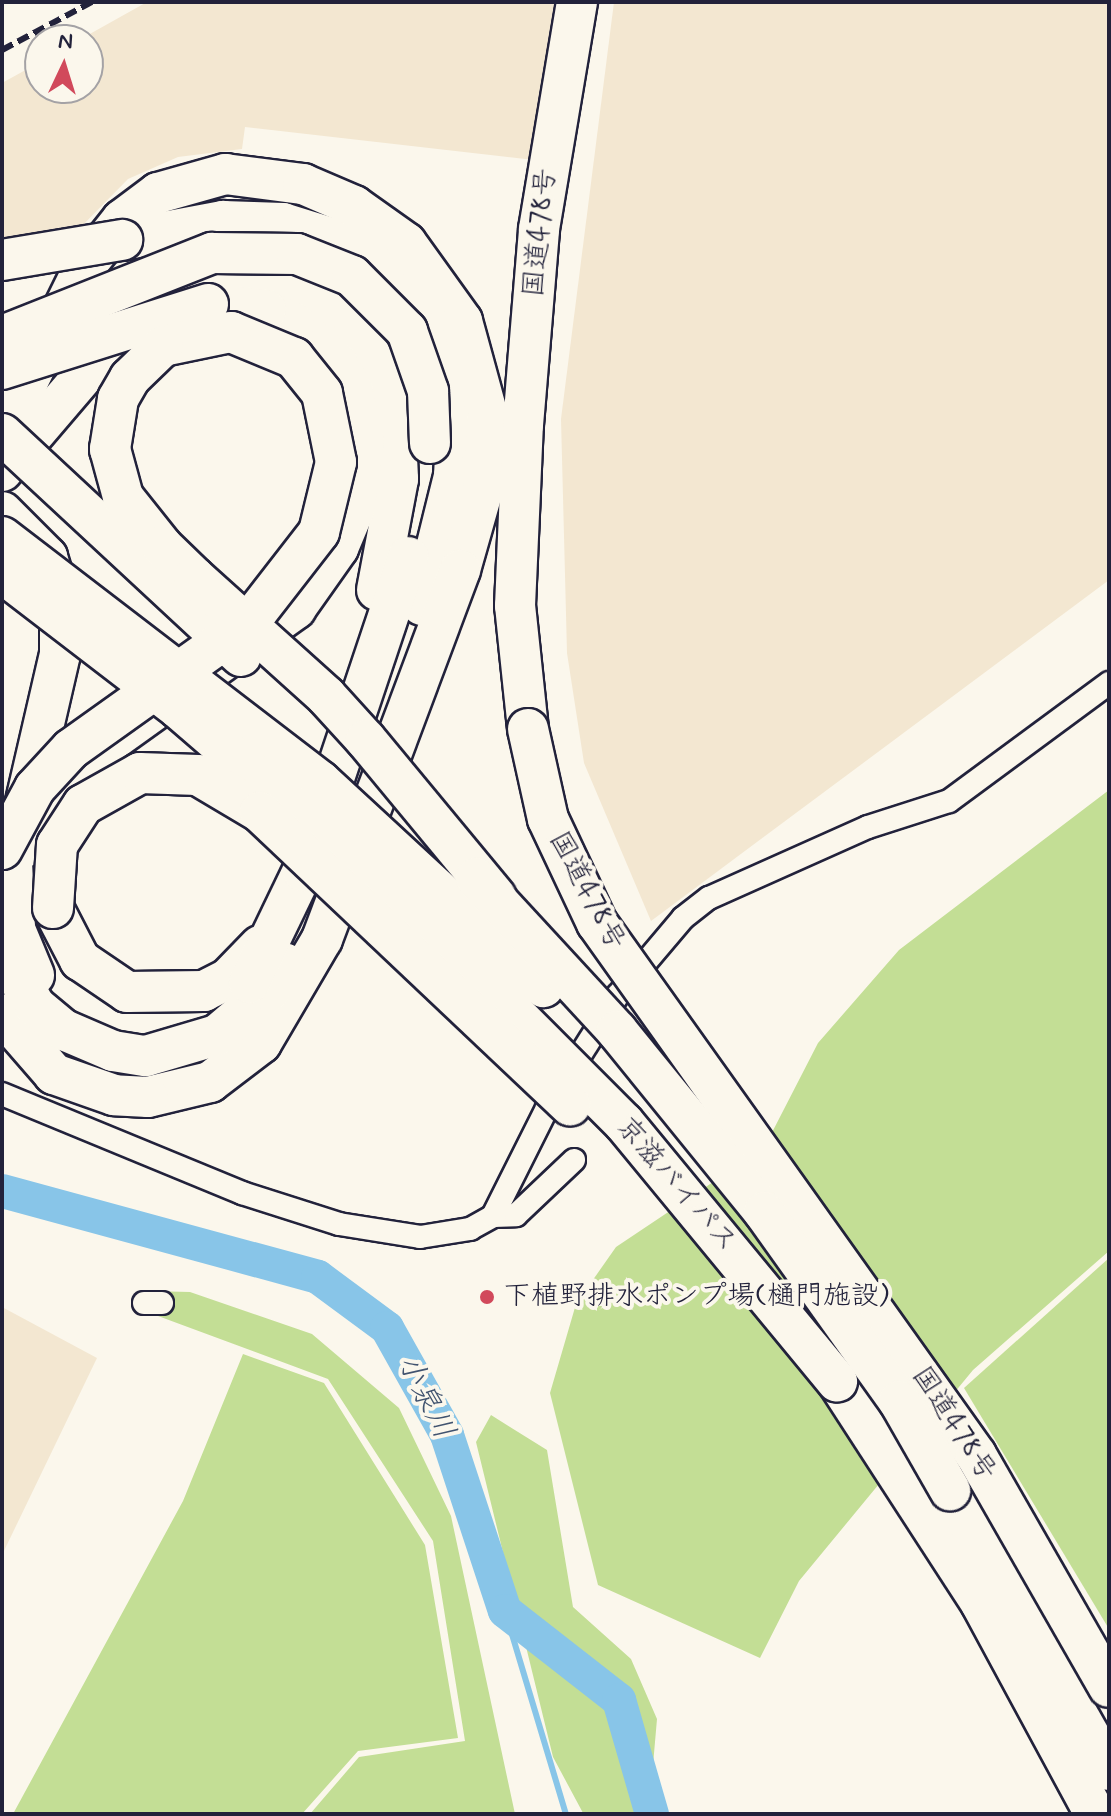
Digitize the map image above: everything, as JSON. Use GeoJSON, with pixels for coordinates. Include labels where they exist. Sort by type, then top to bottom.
{"type":"FeatureCollection","features":[{"type":"Feature","properties":{"kind":"highway","name":"国道478号"},"geometry":{"type":"LineString","coordinates":[[577,2],[539,229],[523,425],[515,606],[528,729],[548,819],[597,923],[976,1455],[1109,1687]]}},
{"type":"Feature","properties":{"kind":"highway"},"geometry":{"type":"LineString","coordinates":[[2,413],[28,381],[71,288],[107,237],[148,199],[202,177],[280,177],[354,206],[426,264],[462,321],[488,416],[475,522],[303,981],[261,1043],[236,1065],[182,1091],[114,1095],[54,1074],[3,1016]]}},
{"type":"Feature","properties":{"kind":"highway"},"geometry":{"type":"LineString","coordinates":[[2,260],[252,220],[314,230],[374,259],[414,296],[446,354],[458,406],[348,743],[291,899],[247,987],[225,1009],[153,1034],[107,1029],[50,994],[24,956],[12,905],[14,834],[60,654],[60,600],[47,557],[2,512]]}},
{"type":"Feature","properties":{"kind":"highway"},"geometry":{"type":"LineString","coordinates":[[2,252],[122,240]]}},
{"type":"Feature","properties":{"kind":"highway"},"geometry":{"type":"LineString","coordinates":[[2,336],[212,253],[297,254],[352,276],[407,331],[428,391],[443,448],[430,579],[393,747]]}},
{"type":"Feature","properties":{"kind":"highway"},"geometry":{"type":"LineString","coordinates":[[2,471],[107,348],[162,301],[211,283],[262,282],[333,309],[385,371],[400,451],[348,743]]}},
{"type":"Feature","properties":{"kind":"highway"},"geometry":{"type":"LineString","coordinates":[[2,369],[185,307],[237,305],[294,323],[338,364],[353,392],[364,442],[354,510],[320,578],[268,632],[97,751],[64,784],[29,836],[12,905]]}},
{"type":"Feature","properties":{"kind":"highway"},"geometry":{"type":"LineString","coordinates":[[2,849],[53,767],[115,712],[214,647],[235,629],[246,620],[257,612],[319,532],[336,462],[322,393],[294,358],[231,332],[174,341],[130,378],[111,435],[123,497],[162,546],[194,577],[238,617],[249,627],[304,677],[326,696],[356,729],[764,1212],[899,1401],[950,1490]]}},
{"type":"Feature","properties":{"kind":"highway"},"geometry":{"type":"LineString","coordinates":[[2,434],[166,591],[361,762],[496,897]]}},
{"type":"Feature","properties":{"kind":"highway"},"geometry":{"type":"LineString","coordinates":[[2,537],[176,694]]}},
{"type":"Feature","properties":{"kind":"highway"},"geometry":{"type":"LineString","coordinates":[[2,573],[176,694]]}},
{"type":"Feature","properties":{"kind":"highway"},"geometry":{"type":"LineString","coordinates":[[2,951],[35,1006],[64,1030],[113,1051],[146,1056],[193,1046],[245,1016],[269,991],[314,902],[430,579]]}},
{"type":"Feature","properties":{"kind":"highway"},"geometry":{"type":"LineString","coordinates":[[2,595],[176,694]]}},
{"type":"Feature","properties":{"kind":"highway","name":"京滋バイパス"},"geometry":{"type":"LineString","coordinates":[[176,694],[394,894],[518,1013],[643,1145],[837,1381],[981,1603],[1095,1814]]}},
{"type":"Feature","properties":{"kind":"highway","name":"京滋バイパス"},"geometry":{"type":"LineString","coordinates":[[176,694],[384,836],[624,1071],[762,1233],[950,1490],[1109,1770]]}},
{"type":"Feature","properties":{"kind":"highway"},"geometry":{"type":"LineString","coordinates":[[291,899],[249,962],[228,979],[204,991],[152,997],[127,992],[80,960],[53,908],[52,863],[64,830],[109,785],[140,773],[177,771],[239,795],[643,1175],[837,1381]]}},
{"type":"Feature","properties":{"kind":"street"},"geometry":{"type":"LineString","coordinates":[[493,1216],[564,1081],[671,928],[724,891],[868,827],[943,810],[1109,683]]}},
{"type":"Feature","properties":{"kind":"street"},"geometry":{"type":"LineString","coordinates":[[2,1094],[242,1193],[339,1224],[420,1237],[470,1229],[493,1216],[516,1215],[574,1160]]}},
{"type":"Feature","properties":{"kind":"shaded area"},"geometry":{"type":"Polygon","coordinates":[[[147,2],[567,2],[534,160],[245,127],[242,149],[178,157],[128,179],[76,232],[2,243],[2,83],[24,71],[24,104],[104,104],[104,26],[147,2]]]}},
{"type":"Feature","properties":{"kind":"shaded area"},"geometry":{"type":"Polygon","coordinates":[[[614,2],[1109,2],[1109,580],[651,921],[584,763],[567,653],[561,419],[614,2]]]}},
{"type":"Feature","properties":{"kind":"shaded area"},"geometry":{"type":"Polygon","coordinates":[[[2,1307],[97,1358],[2,1555],[2,1307]]]}},
{"type":"Feature","properties":{"kind":"green space"},"geometry":{"type":"Polygon","coordinates":[[[1109,790],[1109,1251],[973,1370],[799,1581],[760,1658],[598,1585],[550,1393],[576,1304],[616,1247],[764,1148],[818,1043],[899,950],[1109,790]]]}},
{"type":"Feature","properties":{"kind":"green space"},"geometry":{"type":"Polygon","coordinates":[[[1109,1258],[1109,1629],[964,1388],[1109,1258]]]}},
{"type":"Feature","properties":{"kind":"green space"},"geometry":{"type":"Polygon","coordinates":[[[149,1291],[190,1292],[312,1334],[399,1408],[451,1516],[515,1814],[310,1814],[359,1757],[465,1741],[433,1541],[328,1379],[158,1316],[149,1291]]]}},
{"type":"Feature","properties":{"kind":"green space"},"geometry":{"type":"Polygon","coordinates":[[[243,1354],[324,1383],[425,1545],[458,1738],[358,1751],[302,1814],[13,1814],[183,1501],[243,1354]]]}},
{"type":"Feature","properties":{"kind":"green space"},"geometry":{"type":"Polygon","coordinates":[[[491,1415],[547,1450],[573,1607],[631,1659],[657,1719],[651,1788],[641,1814],[583,1813],[553,1757],[476,1442],[491,1415]]]}},
{"type":"Feature","properties":{"kind":"waterway","name":"小泉川"},"geometry":{"type":"LineString","coordinates":[[2,1191],[318,1277],[387,1328],[447,1435],[505,1611],[619,1700],[652,1814]]}},
{"type":"Feature","properties":{"kind":"waterway"},"geometry":{"type":"LineString","coordinates":[[505,1611],[566,1814]]}},
{"type":"Feature","properties":{"kind":"railway"},"geometry":{"type":"LineString","coordinates":[[2,50],[92,2]]}},
{"type":"Feature","properties":{"kind":"place","name":"下植野排水ポンプ場(樋門施設)"},"geometry":{"type":"Point","coordinates":[487,1297]}}]}
